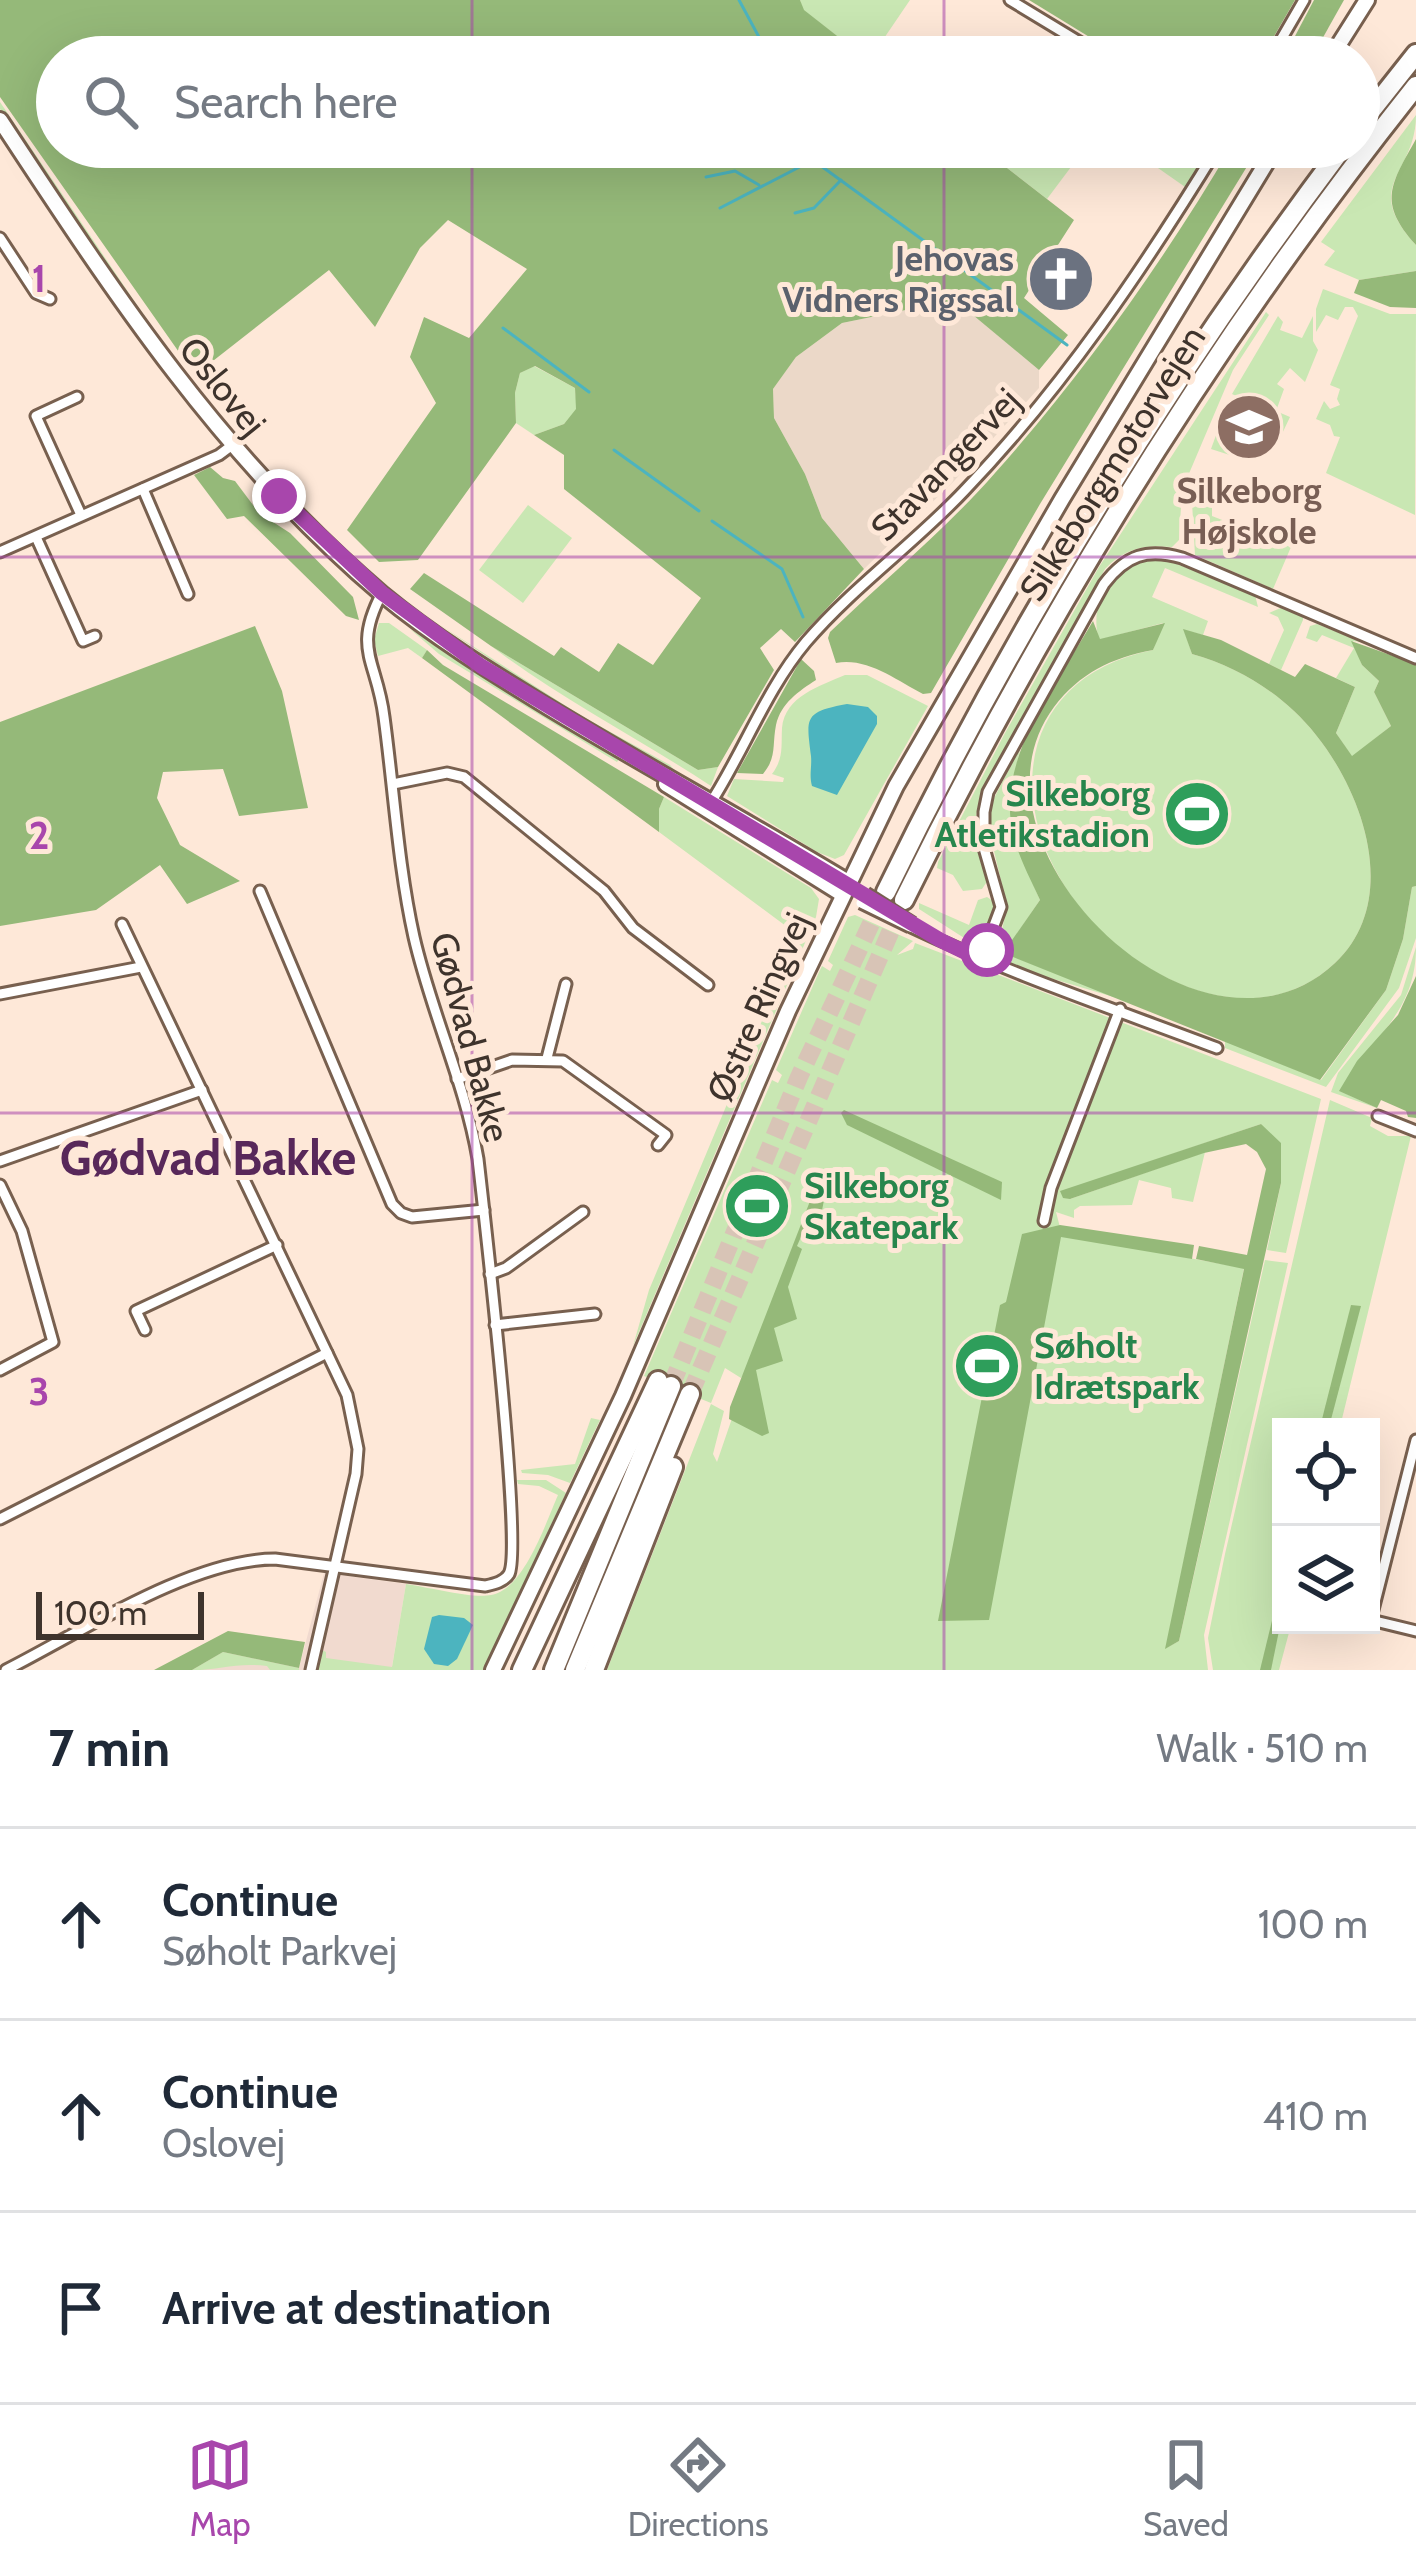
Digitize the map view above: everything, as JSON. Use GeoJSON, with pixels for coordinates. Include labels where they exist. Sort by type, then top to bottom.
{"type":"FeatureCollection","features":[{"type":"Feature","properties":{"kind":"highway"},"geometry":{"type":"LineString","coordinates":[[1380,100],[1416,55]]}},
{"type":"Feature","properties":{"kind":"highway","name":"Silkeborgmotorvejen"},"geometry":{"type":"LineString","coordinates":[[1380,134],[1416,86]]}},
{"type":"Feature","properties":{"kind":"highway","name":"Silkeborgmotorvejen"},"geometry":{"type":"LineString","coordinates":[[879,897],[996,677],[1090,516],[1212,328],[1327,168]]}},
{"type":"Feature","properties":{"kind":"highway","name":"Silkeborgmotorvejen"},"geometry":{"type":"LineString","coordinates":[[879,897],[1013,688],[1138,478],[1274,275],[1354,168]]}},
{"type":"Feature","properties":{"kind":"highway"},"geometry":{"type":"LineString","coordinates":[[521,1670],[679,1390]]}},
{"type":"Feature","properties":{"kind":"highway"},"geometry":{"type":"LineString","coordinates":[[554,1670],[679,1390]]}},
{"type":"Feature","properties":{"kind":"highway"},"geometry":{"type":"LineString","coordinates":[[575,1670],[679,1390]]}},
{"type":"Feature","properties":{"kind":"highway"},"geometry":{"type":"LineString","coordinates":[[594,1670],[679,1390]]}},
{"type":"Feature","properties":{"kind":"main road"},"geometry":{"type":"LineString","coordinates":[[1344,36],[1367,0]]}},
{"type":"Feature","properties":{"kind":"main road","name":"Oslovej"},"geometry":{"type":"LineString","coordinates":[[0,120],[158,355],[231,446],[382,593],[481,666],[845,888]]}},
{"type":"Feature","properties":{"kind":"main road","name":"Østre Ringvej"},"geometry":{"type":"LineString","coordinates":[[493,1670],[623,1396],[788,1011],[896,786],[1051,518],[1263,168]]}},
{"type":"Feature","properties":{"kind":"street"},"geometry":{"type":"LineString","coordinates":[[1010,0],[1069,36]]}},
{"type":"Feature","properties":{"kind":"street"},"geometry":{"type":"LineString","coordinates":[[1283,36],[1304,0]]}},
{"type":"Feature","properties":{"kind":"street","name":"Stavangervej"},"geometry":{"type":"LineString","coordinates":[[709,807],[798,652],[956,500],[1010,441],[1074,362],[1204,168]]}},
{"type":"Feature","properties":{"kind":"street"},"geometry":{"type":"LineString","coordinates":[[0,238],[36,293],[50,299]]}},
{"type":"Feature","properties":{"kind":"street"},"geometry":{"type":"LineString","coordinates":[[77,397],[36,416],[81,515]]}},
{"type":"Feature","properties":{"kind":"street"},"geometry":{"type":"LineString","coordinates":[[0,552],[231,446]]}},
{"type":"Feature","properties":{"kind":"street"},"geometry":{"type":"LineString","coordinates":[[143,488],[188,594]]}},
{"type":"Feature","properties":{"kind":"street"},"geometry":{"type":"LineString","coordinates":[[36,537],[83,641],[95,636]]}},
{"type":"Feature","properties":{"kind":"street"},"geometry":{"type":"LineString","coordinates":[[981,960],[1001,907],[984,848],[988,792],[1115,569],[1149,552],[1182,558],[1416,658]]}},
{"type":"Feature","properties":{"kind":"street","name":"Gødvad Bakke"},"geometry":{"type":"LineString","coordinates":[[335,1566],[485,1586],[509,1573],[513,1556],[484,1210],[471,1120],[414,936],[382,701],[365,640],[368,620],[382,593]]}},
{"type":"Feature","properties":{"kind":"street"},"geometry":{"type":"LineString","coordinates":[[393,784],[447,773],[464,777],[604,891],[633,928],[708,985]]}},
{"type":"Feature","properties":{"kind":"street"},"geometry":{"type":"LineString","coordinates":[[845,888],[879,897],[912,925],[981,960],[1217,1048]]}},
{"type":"Feature","properties":{"kind":"street"},"geometry":{"type":"LineString","coordinates":[[260,891],[392,1204],[412,1216],[484,1210]]}},
{"type":"Feature","properties":{"kind":"street"},"geometry":{"type":"LineString","coordinates":[[122,924],[347,1396],[358,1449],[356,1474],[311,1670]]}},
{"type":"Feature","properties":{"kind":"street"},"geometry":{"type":"LineString","coordinates":[[0,994],[142,967]]}},
{"type":"Feature","properties":{"kind":"street"},"geometry":{"type":"LineString","coordinates":[[547,1058],[566,984]]}},
{"type":"Feature","properties":{"kind":"street"},"geometry":{"type":"LineString","coordinates":[[1044,1221],[1052,1188],[1120,1009]]}},
{"type":"Feature","properties":{"kind":"street"},"geometry":{"type":"LineString","coordinates":[[457,1079],[512,1060],[563,1061],[666,1136],[658,1145]]}},
{"type":"Feature","properties":{"kind":"street"},"geometry":{"type":"LineString","coordinates":[[0,1161],[202,1090]]}},
{"type":"Feature","properties":{"kind":"street"},"geometry":{"type":"LineString","coordinates":[[1378,1116],[1416,1132]]}},
{"type":"Feature","properties":{"kind":"street"},"geometry":{"type":"LineString","coordinates":[[0,1185],[22,1231],[53,1342],[0,1370]]}},
{"type":"Feature","properties":{"kind":"street"},"geometry":{"type":"LineString","coordinates":[[490,1274],[506,1268],[583,1212]]}},
{"type":"Feature","properties":{"kind":"street"},"geometry":{"type":"LineString","coordinates":[[145,1330],[136,1311],[277,1245]]}},
{"type":"Feature","properties":{"kind":"street"},"geometry":{"type":"LineString","coordinates":[[495,1325],[595,1314]]}},
{"type":"Feature","properties":{"kind":"street"},"geometry":{"type":"LineString","coordinates":[[0,1519],[327,1352]]}},
{"type":"Feature","properties":{"kind":"street"},"geometry":{"type":"LineString","coordinates":[[1380,1587],[1412,1472],[1416,1440]]}},
{"type":"Feature","properties":{"kind":"street"},"geometry":{"type":"LineString","coordinates":[[6,1670],[214,1567],[260,1559],[335,1566]]}},
{"type":"Feature","properties":{"kind":"street"},"geometry":{"type":"LineString","coordinates":[[1380,1621],[1416,1631]]}},
{"type":"Feature","properties":{"kind":"shaded area"},"geometry":{"type":"Polygon","coordinates":[[[956,300],[1039,370],[1039,388],[864,569],[822,518],[805,474],[774,418],[773,389],[796,357],[842,323],[956,300]]]}},
{"type":"Feature","properties":{"kind":"shaded area"},"geometry":{"type":"Polygon","coordinates":[[[324,1573],[406,1584],[392,1666],[401,1670],[192,1670],[223,1652],[299,1668],[324,1573]]]}},
{"type":"Feature","properties":{"kind":"green space"},"geometry":{"type":"Polygon","coordinates":[[[0,0],[800,0],[804,10],[837,36],[36,36],[36,148],[0,97],[0,0]]]}},
{"type":"Feature","properties":{"kind":"green space"},"geometry":{"type":"Polygon","coordinates":[[[800,0],[910,0],[886,36],[837,36],[803,10],[800,0]]]}},
{"type":"Feature","properties":{"kind":"green space"},"geometry":{"type":"Polygon","coordinates":[[[1029,0],[1295,0],[1274,36],[1088,36],[1029,0]]]}},
{"type":"Feature","properties":{"kind":"green space"},"geometry":{"type":"Polygon","coordinates":[[[1314,0],[1344,0],[1324,36],[1295,36],[1314,0]]]}},
{"type":"Feature","properties":{"kind":"green space"},"geometry":{"type":"Polygon","coordinates":[[[0,102],[36,162],[0,109],[0,102]]]}},
{"type":"Feature","properties":{"kind":"green space"},"geometry":{"type":"Polygon","coordinates":[[[1416,115],[1414,135],[1391,193],[1400,224],[1416,245],[1416,271],[1359,280],[1324,265],[1335,251],[1321,242],[1416,115]]]}},
{"type":"Feature","properties":{"kind":"green space"},"geometry":{"type":"Polygon","coordinates":[[[1416,139],[1416,245],[1396,217],[1392,193],[1416,139]]]}},
{"type":"Feature","properties":{"kind":"green space"},"geometry":{"type":"Polygon","coordinates":[[[40,168],[45,168],[147,320],[144,322],[40,168]]]}},
{"type":"Feature","properties":{"kind":"green space"},"geometry":{"type":"Polygon","coordinates":[[[50,168],[1007,168],[1074,220],[1024,298],[1068,335],[1039,370],[955,300],[842,323],[796,357],[773,389],[774,418],[805,474],[822,518],[864,569],[795,642],[781,629],[760,648],[774,670],[718,767],[698,770],[491,646],[410,589],[424,573],[554,656],[561,647],[599,672],[618,643],[653,665],[701,598],[564,489],[564,455],[534,435],[564,424],[576,409],[575,388],[535,366],[520,373],[516,423],[418,560],[379,562],[347,530],[436,403],[410,357],[424,317],[469,338],[527,269],[448,220],[420,248],[375,327],[329,270],[195,375],[50,168]]]}},
{"type":"Feature","properties":{"kind":"green space"},"geometry":{"type":"Polygon","coordinates":[[[1007,168],[1070,168],[1047,199],[1007,168]]]}},
{"type":"Feature","properties":{"kind":"green space"},"geometry":{"type":"Polygon","coordinates":[[[1158,168],[1200,168],[1188,189],[1158,168]]]}},
{"type":"Feature","properties":{"kind":"green space"},"geometry":{"type":"Polygon","coordinates":[[[1218,168],[1246,168],[1040,504],[931,693],[923,694],[870,666],[836,663],[830,632],[995,473],[1121,316],[1218,168]]]}},
{"type":"Feature","properties":{"kind":"green space"},"geometry":{"type":"Polygon","coordinates":[[[1416,271],[1416,308],[1390,307],[1354,293],[1359,280],[1416,271]]]}},
{"type":"Feature","properties":{"kind":"green space"},"geometry":{"type":"Polygon","coordinates":[[[1323,289],[1390,314],[1416,314],[1415,515],[1326,473],[1340,437],[1316,419],[1324,401],[1330,409],[1340,405],[1340,389],[1330,385],[1358,316],[1353,307],[1345,307],[1338,320],[1326,315],[1316,332],[1316,309],[1323,289]]]}},
{"type":"Feature","properties":{"kind":"green space"},"geometry":{"type":"Polygon","coordinates":[[[1266,312],[1269,315],[1233,370],[1182,490],[1179,540],[1172,547],[1128,552],[1105,569],[986,782],[976,833],[988,880],[982,889],[963,891],[953,875],[937,868],[938,862],[1005,733],[1099,567],[1266,312]]]}},
{"type":"Feature","properties":{"kind":"green space"},"geometry":{"type":"Polygon","coordinates":[[[1278,316],[1283,322],[1280,330],[1302,338],[1313,316],[1313,341],[1318,350],[1305,382],[1290,368],[1277,384],[1284,389],[1276,411],[1290,417],[1280,438],[1270,433],[1270,412],[1232,394],[1278,316]]]}},
{"type":"Feature","properties":{"kind":"green space"},"geometry":{"type":"Polygon","coordinates":[[[534,366],[575,388],[577,409],[564,424],[534,435],[516,423],[515,393],[520,373],[534,366]]]}},
{"type":"Feature","properties":{"kind":"green space"},"geometry":{"type":"Polygon","coordinates":[[[1219,427],[1244,436],[1236,457],[1211,449],[1219,427]]]}},
{"type":"Feature","properties":{"kind":"green space"},"geometry":{"type":"Polygon","coordinates":[[[210,467],[235,481],[259,513],[290,533],[353,597],[359,620],[346,616],[244,516],[227,519],[194,475],[210,467]]]}},
{"type":"Feature","properties":{"kind":"green space"},"geometry":{"type":"Polygon","coordinates":[[[1200,498],[1212,504],[1212,516],[1291,547],[1273,589],[1195,555],[1192,502],[1200,498]]]}},
{"type":"Feature","properties":{"kind":"green space"},"geometry":{"type":"Polygon","coordinates":[[[528,505],[572,538],[523,603],[479,570],[528,505]]]}},
{"type":"Feature","properties":{"kind":"green space","name":"Silkeborg Atletikstadion"},"geometry":{"type":"Polygon","coordinates":[[[1158,559],[1255,595],[1258,607],[1165,568],[1152,597],[1208,621],[1203,635],[1184,630],[1192,654],[1259,684],[1317,736],[1337,765],[1365,833],[1368,903],[1357,935],[1335,963],[1300,987],[1262,997],[1223,996],[1184,986],[1147,967],[1084,912],[1061,880],[1043,842],[1034,805],[1033,769],[1040,736],[1056,707],[1080,682],[1112,662],[1153,650],[1163,623],[1099,640],[1096,625],[1102,598],[1118,575],[1158,559]]]}},
{"type":"Feature","properties":{"kind":"green space"},"geometry":{"type":"Polygon","coordinates":[[[1283,607],[1303,620],[1281,670],[1269,664],[1284,630],[1278,617],[1269,613],[1283,607]]]}},
{"type":"Feature","properties":{"kind":"green space"},"geometry":{"type":"Polygon","coordinates":[[[1093,621],[1100,639],[1165,623],[1153,650],[1098,669],[1054,707],[1031,763],[1036,823],[1062,882],[1106,934],[1160,974],[1220,996],[1280,994],[1335,963],[1357,935],[1368,903],[1370,868],[1353,798],[1317,736],[1259,684],[1192,654],[1183,629],[1221,640],[1295,677],[1305,664],[1355,687],[1336,733],[1352,756],[1391,726],[1374,692],[1379,681],[1362,665],[1351,641],[1416,664],[1416,886],[1386,990],[1320,1080],[1003,953],[1040,900],[1014,838],[1012,780],[1032,724],[1093,621]]]}},
{"type":"Feature","properties":{"kind":"green space"},"geometry":{"type":"Polygon","coordinates":[[[379,623],[389,623],[427,650],[422,658],[408,648],[378,656],[374,640],[379,623]]]}},
{"type":"Feature","properties":{"kind":"green space"},"geometry":{"type":"Polygon","coordinates":[[[1317,624],[1362,642],[1353,641],[1362,665],[1379,681],[1374,692],[1391,726],[1352,757],[1336,733],[1355,687],[1336,678],[1354,648],[1322,635],[1317,642],[1306,638],[1310,626],[1317,624]]]}},
{"type":"Feature","properties":{"kind":"green space"},"geometry":{"type":"Polygon","coordinates":[[[440,625],[580,715],[670,765],[676,772],[573,715],[440,625]]]}},
{"type":"Feature","properties":{"kind":"green space"},"geometry":{"type":"Polygon","coordinates":[[[255,626],[282,691],[308,808],[239,816],[223,769],[163,772],[157,798],[180,845],[240,881],[187,904],[160,865],[96,910],[0,926],[0,722],[255,626]]]}},
{"type":"Feature","properties":{"kind":"green space"},"geometry":{"type":"Polygon","coordinates":[[[410,629],[620,758],[617,762],[439,654],[410,629]]]}},
{"type":"Feature","properties":{"kind":"green space"},"geometry":{"type":"Polygon","coordinates":[[[491,646],[698,770],[718,767],[711,786],[545,683],[491,646]]]}},
{"type":"Feature","properties":{"kind":"green space"},"geometry":{"type":"Polygon","coordinates":[[[427,650],[443,665],[664,797],[659,832],[422,658],[427,650]]]}},
{"type":"Feature","properties":{"kind":"green space"},"geometry":{"type":"Polygon","coordinates":[[[801,659],[814,671],[816,680],[782,710],[767,768],[763,774],[737,773],[801,659]]]}},
{"type":"Feature","properties":{"kind":"green space"},"geometry":{"type":"Polygon","coordinates":[[[845,675],[867,675],[928,706],[844,855],[835,859],[727,796],[734,779],[783,782],[784,778],[772,774],[790,708],[805,694],[845,675]]]}},
{"type":"Feature","properties":{"kind":"green space"},"geometry":{"type":"Polygon","coordinates":[[[1021,746],[1015,785],[1017,824],[1040,900],[1004,953],[1127,1001],[1000,959],[1007,907],[988,825],[992,802],[1021,746]]]}},
{"type":"Feature","properties":{"kind":"green space"},"geometry":{"type":"Polygon","coordinates":[[[664,797],[811,888],[819,899],[816,917],[633,1346],[649,1290],[798,935],[659,832],[664,797]]]}},
{"type":"Feature","properties":{"kind":"green space"},"geometry":{"type":"Polygon","coordinates":[[[1416,886],[1416,938],[1399,988],[1326,1087],[1225,1048],[1225,1041],[1321,1080],[1386,990],[1416,886]]]}},
{"type":"Feature","properties":{"kind":"green space"},"geometry":{"type":"Polygon","coordinates":[[[978,900],[993,901],[992,921],[987,932],[972,943],[919,909],[919,903],[969,925],[978,900]]]}},
{"type":"Feature","properties":{"kind":"green space","name":"Søholt Idrætspark"},"geometry":{"type":"Polygon","coordinates":[[[855,915],[913,941],[897,955],[913,949],[915,943],[1321,1099],[1286,1253],[1267,1250],[1281,1183],[1261,1124],[1090,1182],[1070,1199],[1205,1152],[1193,1202],[1172,1198],[1171,1188],[1139,1180],[1132,1205],[1080,1206],[1074,1218],[1056,1212],[1062,1235],[1244,1268],[1166,1648],[1179,1641],[1265,1260],[1288,1263],[1204,1635],[1208,1670],[607,1670],[711,1404],[724,1411],[713,1454],[717,1462],[751,1363],[741,1378],[725,1368],[711,1403],[644,1376],[772,1080],[778,1083],[782,1075],[776,1070],[819,972],[822,966],[830,971],[833,965],[828,961],[848,917],[855,915]]]}},
{"type":"Feature","properties":{"kind":"green space"},"geometry":{"type":"Polygon","coordinates":[[[1416,947],[1414,970],[1400,1008],[1340,1091],[1377,1108],[1331,1092],[1338,1073],[1401,995],[1416,947]]]}},
{"type":"Feature","properties":{"kind":"green space"},"geometry":{"type":"Polygon","coordinates":[[[1416,976],[1416,1118],[1381,1100],[1377,1108],[1339,1091],[1357,1061],[1398,1015],[1416,976]]]}},
{"type":"Feature","properties":{"kind":"green space"},"geometry":{"type":"Polygon","coordinates":[[[1330,1100],[1372,1118],[1370,1126],[1388,1136],[1411,1136],[1342,1418],[1272,1418],[1272,1634],[1289,1634],[1279,1670],[1213,1670],[1208,1638],[1330,1100]]]}},
{"type":"Feature","properties":{"kind":"green space"},"geometry":{"type":"Polygon","coordinates":[[[844,1110],[1002,1182],[1001,1200],[847,1125],[844,1110]]]}},
{"type":"Feature","properties":{"kind":"green space"},"geometry":{"type":"Polygon","coordinates":[[[1261,1124],[1281,1143],[1281,1183],[1179,1641],[1165,1649],[1244,1269],[1196,1259],[1199,1246],[1247,1255],[1266,1169],[1246,1144],[1204,1153],[1070,1199],[1060,1191],[1261,1124]]]}},
{"type":"Feature","properties":{"kind":"green space"},"geometry":{"type":"Polygon","coordinates":[[[812,1196],[824,1200],[819,1226],[825,1230],[821,1236],[804,1230],[797,1246],[802,1249],[788,1287],[797,1319],[774,1328],[783,1361],[756,1370],[769,1433],[762,1436],[729,1419],[730,1407],[812,1196]]]}},
{"type":"Feature","properties":{"kind":"green space"},"geometry":{"type":"Polygon","coordinates":[[[1060,1225],[1194,1245],[1192,1259],[1061,1237],[989,1620],[938,1621],[1000,1305],[1006,1302],[1022,1234],[1060,1225]]]}},
{"type":"Feature","properties":{"kind":"green space"},"geometry":{"type":"Polygon","coordinates":[[[1351,1305],[1361,1306],[1331,1418],[1322,1418],[1351,1305]]]}},
{"type":"Feature","properties":{"kind":"green space"},"geometry":{"type":"Polygon","coordinates":[[[591,1418],[600,1420],[570,1483],[522,1473],[575,1464],[591,1418]]]}},
{"type":"Feature","properties":{"kind":"green space"},"geometry":{"type":"Polygon","coordinates":[[[517,1480],[546,1480],[566,1493],[483,1670],[317,1670],[322,1650],[326,1658],[392,1667],[406,1584],[483,1596],[514,1581],[558,1495],[517,1480]]]}},
{"type":"Feature","properties":{"kind":"green space"},"geometry":{"type":"Polygon","coordinates":[[[1272,1621],[1272,1634],[1278,1634],[1271,1670],[1260,1670],[1272,1621]]]}},
{"type":"Feature","properties":{"kind":"green space"},"geometry":{"type":"Polygon","coordinates":[[[228,1631],[305,1642],[299,1668],[223,1652],[192,1670],[154,1670],[228,1631]]]}},
{"type":"Feature","properties":{"kind":"green space"},"geometry":{"type":"Polygon","coordinates":[[[223,1652],[299,1670],[247,1665],[192,1670],[223,1652]]]}},
{"type":"Feature","properties":{"kind":"water"},"geometry":{"type":"Polygon","coordinates":[[[847,704],[868,707],[877,716],[877,724],[837,795],[812,786],[809,725],[815,714],[847,704]]]}},
{"type":"Feature","properties":{"kind":"water"},"geometry":{"type":"Polygon","coordinates":[[[432,1617],[464,1618],[473,1625],[457,1659],[448,1666],[434,1664],[424,1649],[432,1617]]]}},
{"type":"Feature","properties":{"kind":"waterway"},"geometry":{"type":"LineString","coordinates":[[739,0],[758,36]]}},
{"type":"Feature","properties":{"kind":"waterway"},"geometry":{"type":"LineString","coordinates":[[720,208],[798,168]]}},
{"type":"Feature","properties":{"kind":"waterway"},"geometry":{"type":"LineString","coordinates":[[824,168],[1067,345]]}},
{"type":"Feature","properties":{"kind":"waterway"},"geometry":{"type":"LineString","coordinates":[[706,177],[735,171],[759,185]]}},
{"type":"Feature","properties":{"kind":"waterway"},"geometry":{"type":"LineString","coordinates":[[795,213],[814,208],[841,180]]}},
{"type":"Feature","properties":{"kind":"waterway"},"geometry":{"type":"LineString","coordinates":[[503,328],[589,392]]}},
{"type":"Feature","properties":{"kind":"waterway"},"geometry":{"type":"LineString","coordinates":[[614,450],[699,511]]}},
{"type":"Feature","properties":{"kind":"waterway"},"geometry":{"type":"LineString","coordinates":[[712,521],[782,569],[803,617]]}},
{"type":"Feature","properties":{"kind":"tunnel"},"geometry":{"type":"LineString","coordinates":[[671,1386],[799,1077],[884,896]]}},
{"type":"Feature","properties":{"kind":"tunnel"},"geometry":{"type":"LineString","coordinates":[[690,1394],[902,905]]}},
{"type":"Feature","properties":{"kind":"place","name":"Jehovas Vidners Rigssal"},"geometry":{"type":"Point","coordinates":[1061,279]}},
{"type":"Feature","properties":{"kind":"place","name":"Silkeborg Højskole"},"geometry":{"type":"Point","coordinates":[1249,427]}},
{"type":"Feature","properties":{"kind":"place","name":"Silkeborg Atletikstadion"},"geometry":{"type":"Point","coordinates":[1197,814]}},
{"type":"Feature","properties":{"kind":"place","name":"Silkeborg Skatepark"},"geometry":{"type":"Point","coordinates":[757,1206]}},
{"type":"Feature","properties":{"kind":"place","name":"Søholt Idrætspark"},"geometry":{"type":"Point","coordinates":[987,1366]}},
{"type":"Feature","properties":{"kind":"district","name":"Gødvad Bakke"},"geometry":{"type":"Point","coordinates":[208,1158]}},
{"type":"Feature","properties":{"kind":"route"},"geometry":{"type":"LineString","coordinates":[[279,496],[382,593],[481,666],[940,940],[981,960],[987,950]]}}]}
